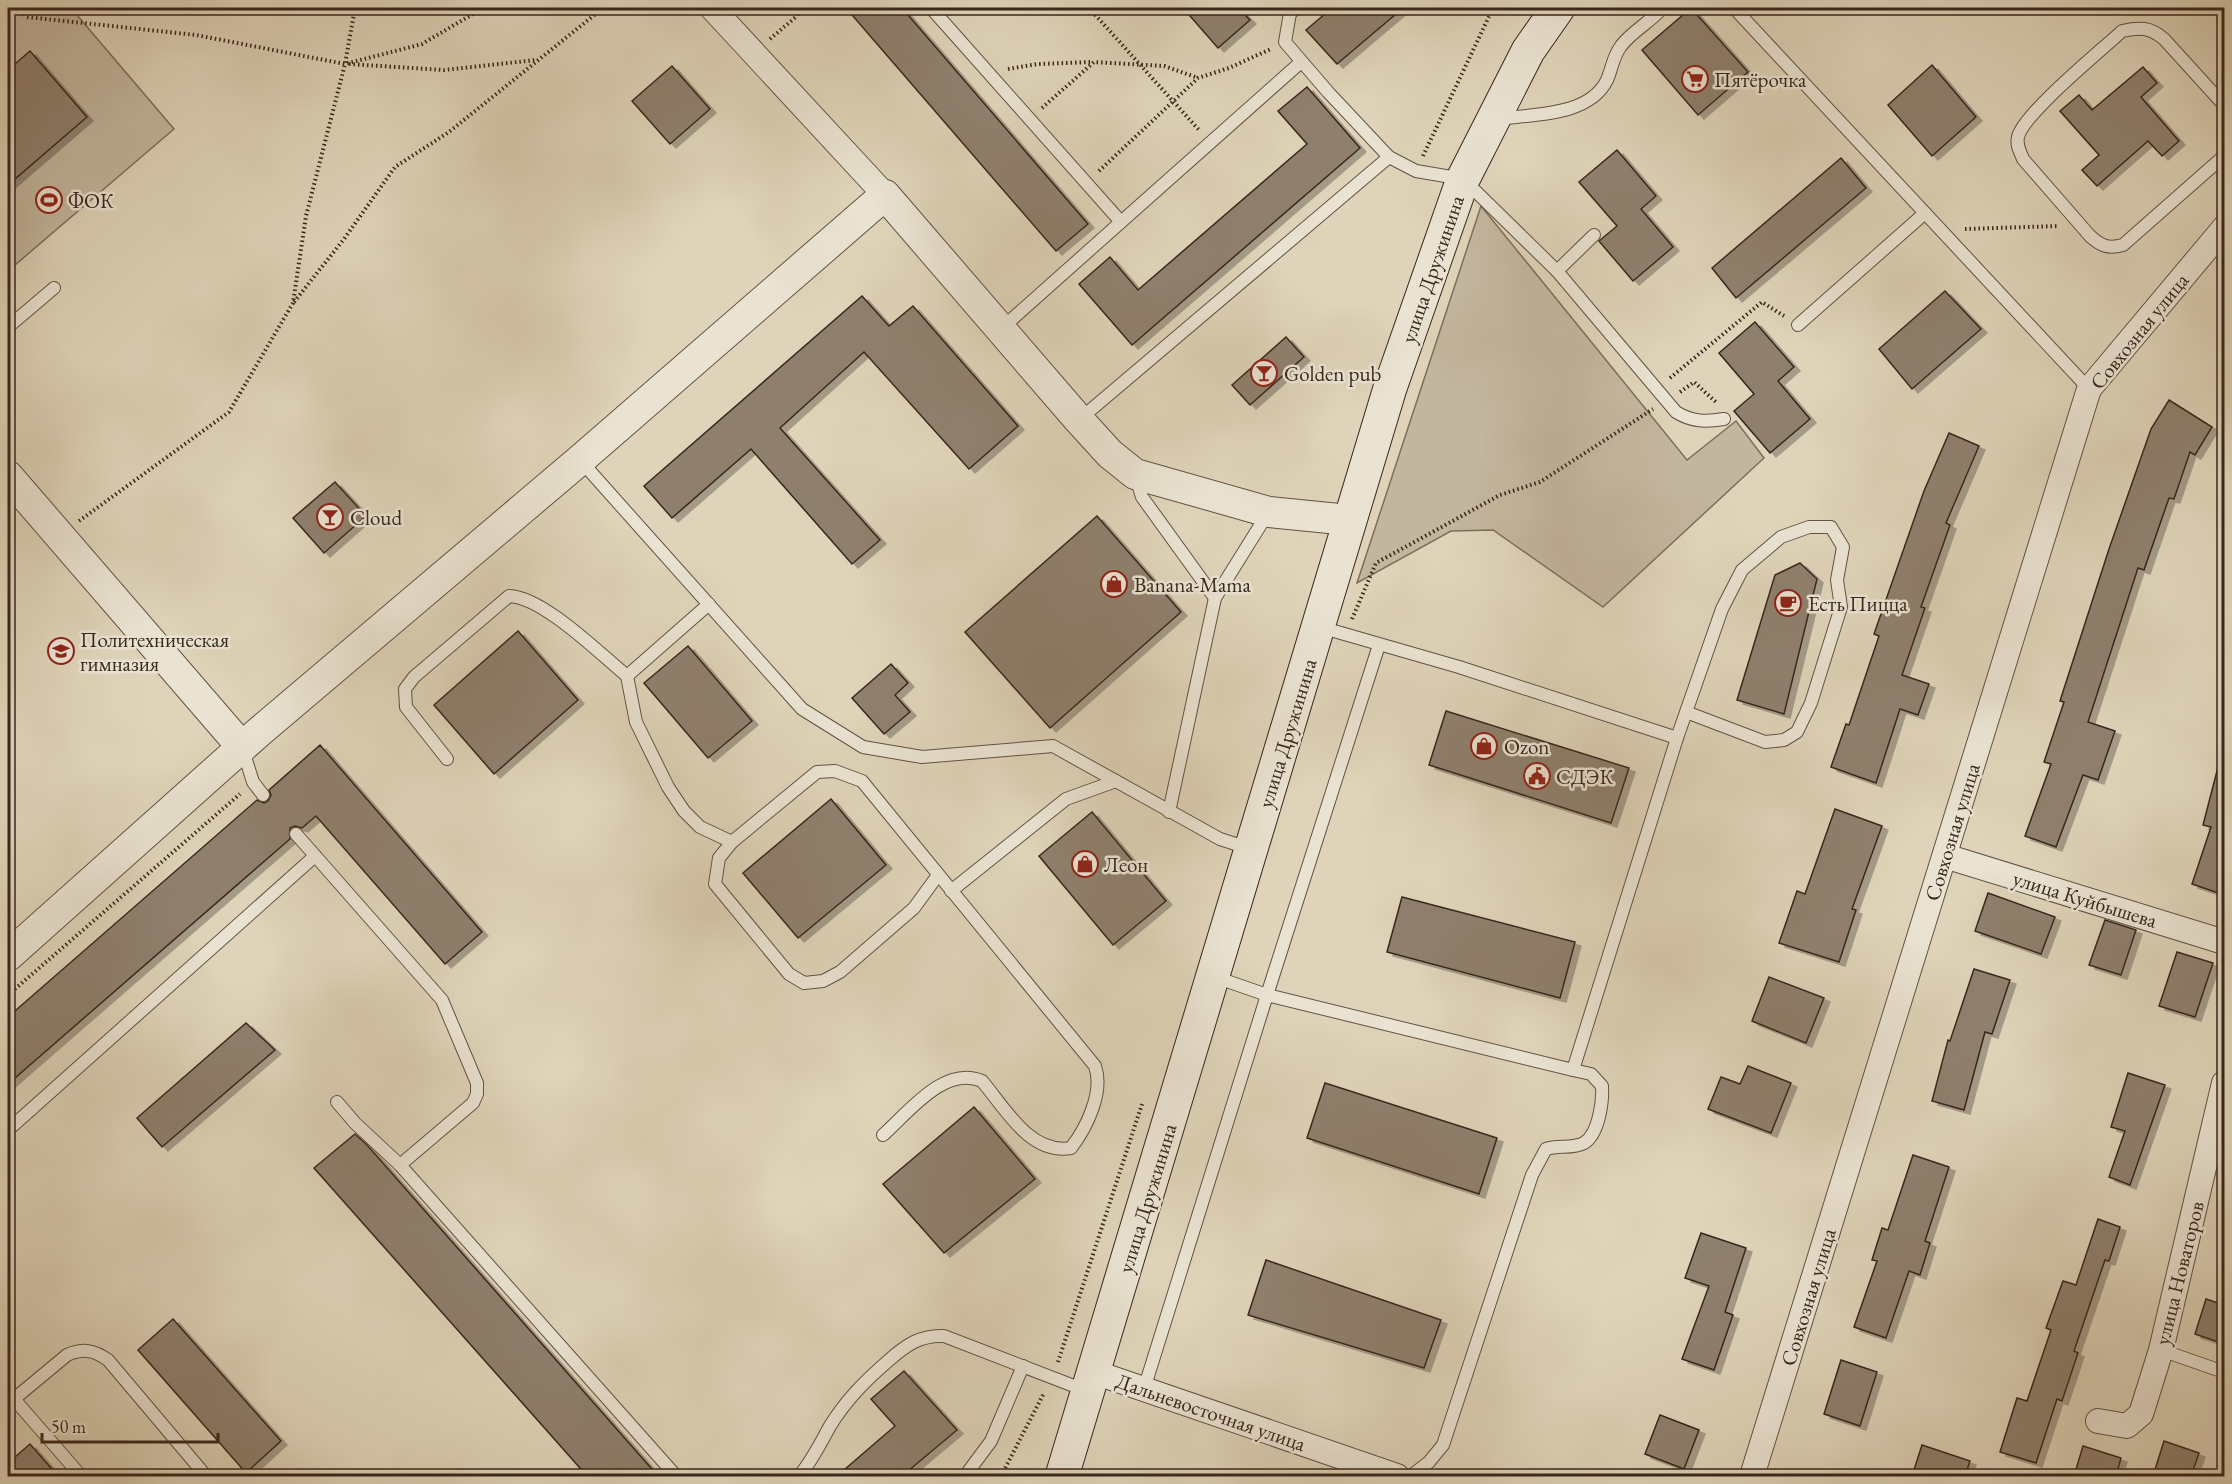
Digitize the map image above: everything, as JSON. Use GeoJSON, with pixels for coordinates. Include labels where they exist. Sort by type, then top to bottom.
{"type":"FeatureCollection","features":[{"type":"Feature","properties":{"kind":"main road","name":"улица Дружинина"},"geometry":{"type":"LineString","coordinates":[[1062,1476],[1252,849],[1332,631],[1349,520],[1390,388],[1463,179],[1528,51],[1558,8]]}},
{"type":"Feature","properties":{"kind":"street"},"geometry":{"type":"LineString","coordinates":[[712,8],[885,195],[1110,454],[1135,474],[1269,512],[1349,520]]}},
{"type":"Feature","properties":{"kind":"street"},"geometry":{"type":"LineString","coordinates":[[8,956],[242,747],[580,460],[885,195]]}},
{"type":"Feature","properties":{"kind":"street","name":"Совхозная улица"},"geometry":{"type":"LineString","coordinates":[[1752,1476],[2090,389],[2224,228]]}},
{"type":"Feature","properties":{"kind":"street"},"geometry":{"type":"LineString","coordinates":[[8,476],[242,747]]}},
{"type":"Feature","properties":{"kind":"street","name":"улица Куйбышева"},"geometry":{"type":"LineString","coordinates":[[1945,856],[2224,942]]}},
{"type":"Feature","properties":{"kind":"street","name":"улица Новаторов"},"geometry":{"type":"LineString","coordinates":[[2098,1421],[2127,1426],[2141,1414],[2161,1350],[2224,1083]]}},
{"type":"Feature","properties":{"kind":"street","name":"Дальневосточная улица"},"geometry":{"type":"LineString","coordinates":[[1091,1382],[1144,1389],[1397,1476]]}},
{"type":"Feature","properties":{"kind":"lane"},"geometry":{"type":"LineString","coordinates":[[932,8],[1121,222]]}},
{"type":"Feature","properties":{"kind":"lane"},"geometry":{"type":"LineString","coordinates":[[1491,120],[1567,110],[1590,99],[1607,80],[1617,51],[1623,43],[1662,8]]}},
{"type":"Feature","properties":{"kind":"lane"},"geometry":{"type":"LineString","coordinates":[[1734,8],[2090,389]]}},
{"type":"Feature","properties":{"kind":"lane"},"geometry":{"type":"LineString","coordinates":[[1291,9],[1285,42],[1389,157],[1416,171],[1463,179],[1557,271],[1665,401],[1685,418],[1705,422],[1724,419]]}},
{"type":"Feature","properties":{"kind":"lane"},"geometry":{"type":"LineString","coordinates":[[2224,105],[2154,30],[2138,27],[2122,31],[2032,115],[2018,135],[2018,147],[2023,159],[2101,246],[2113,248],[2123,245],[2224,156]]}},
{"type":"Feature","properties":{"kind":"lane"},"geometry":{"type":"LineString","coordinates":[[1002,328],[1301,62]]}},
{"type":"Feature","properties":{"kind":"lane"},"geometry":{"type":"LineString","coordinates":[[1079,420],[1389,157]]}},
{"type":"Feature","properties":{"kind":"lane"},"geometry":{"type":"LineString","coordinates":[[1798,325],[1925,213]]}},
{"type":"Feature","properties":{"kind":"lane"},"geometry":{"type":"LineString","coordinates":[[1557,271],[1593,235]]}},
{"type":"Feature","properties":{"kind":"lane"},"geometry":{"type":"LineString","coordinates":[[8,327],[54,288]]}},
{"type":"Feature","properties":{"kind":"lane"},"geometry":{"type":"LineString","coordinates":[[580,460],[802,709],[863,747],[922,757],[1053,746],[1220,839],[1252,849]]}},
{"type":"Feature","properties":{"kind":"lane"},"geometry":{"type":"LineString","coordinates":[[1135,474],[1142,497],[1215,598]]}},
{"type":"Feature","properties":{"kind":"lane"},"geometry":{"type":"LineString","coordinates":[[1169,812],[1215,598],[1269,512]]}},
{"type":"Feature","properties":{"kind":"lane"},"geometry":{"type":"LineString","coordinates":[[1573,1070],[1677,738],[1686,712],[1722,609],[1742,570],[1781,537],[1809,527],[1831,527],[1843,547],[1837,579],[1841,607],[1811,703],[1797,732],[1784,740],[1765,742],[1686,712]]}},
{"type":"Feature","properties":{"kind":"lane"},"geometry":{"type":"LineString","coordinates":[[447,759],[406,707],[405,689],[414,677],[509,596],[521,596],[541,606],[627,676],[636,722],[668,788],[684,811],[700,827],[732,842]]}},
{"type":"Feature","properties":{"kind":"lane"},"geometry":{"type":"LineString","coordinates":[[627,676],[709,604]]}},
{"type":"Feature","properties":{"kind":"lane"},"geometry":{"type":"LineString","coordinates":[[1332,631],[1459,667],[1677,738]]}},
{"type":"Feature","properties":{"kind":"lane"},"geometry":{"type":"LineString","coordinates":[[1144,1389],[1379,645]]}},
{"type":"Feature","properties":{"kind":"lane"},"geometry":{"type":"LineString","coordinates":[[242,747],[253,782],[262,795]]}},
{"type":"Feature","properties":{"kind":"lane"},"geometry":{"type":"LineString","coordinates":[[883,1135],[940,1085],[952,1078],[972,1076],[982,1081],[1028,1136],[1042,1146],[1057,1150],[1071,1148],[1081,1135],[1099,1077],[1095,1066],[862,781],[835,771],[817,772],[732,842],[719,858],[715,884],[789,974],[804,983],[823,981],[840,972],[914,908],[938,875]]}},
{"type":"Feature","properties":{"kind":"lane"},"geometry":{"type":"LineString","coordinates":[[951,891],[1066,798],[1116,781]]}},
{"type":"Feature","properties":{"kind":"lane"},"geometry":{"type":"LineString","coordinates":[[296,834],[442,1000],[477,1083],[477,1094],[473,1103],[400,1165]]}},
{"type":"Feature","properties":{"kind":"lane"},"geometry":{"type":"LineString","coordinates":[[8,1130],[315,856]]}},
{"type":"Feature","properties":{"kind":"lane"},"geometry":{"type":"LineString","coordinates":[[1214,977],[1267,995],[1591,1074],[1602,1086],[1603,1100],[1591,1136],[1584,1143],[1576,1146],[1546,1149],[1541,1156],[1532,1175],[1443,1444],[1429,1462],[1411,1476]]}},
{"type":"Feature","properties":{"kind":"lane"},"geometry":{"type":"LineString","coordinates":[[337,1102],[355,1123],[400,1165],[676,1476]]}},
{"type":"Feature","properties":{"kind":"lane"},"geometry":{"type":"LineString","coordinates":[[798,1476],[810,1463],[830,1427],[860,1386],[913,1341],[928,1335],[944,1336],[1053,1377],[1091,1382]]}},
{"type":"Feature","properties":{"kind":"lane"},"geometry":{"type":"LineString","coordinates":[[81,1476],[11,1402],[67,1355],[78,1350],[98,1353],[108,1360],[206,1476]]}},
{"type":"Feature","properties":{"kind":"lane"},"geometry":{"type":"LineString","coordinates":[[2161,1350],[2224,1372]]}},
{"type":"Feature","properties":{"kind":"lane"},"geometry":{"type":"LineString","coordinates":[[965,1476],[990,1441],[1023,1366]]}},
{"type":"Feature","properties":{"kind":"path"},"geometry":{"type":"LineString","coordinates":[[17,8],[27,17],[196,35],[345,64],[444,70],[536,60]]}},
{"type":"Feature","properties":{"kind":"path"},"geometry":{"type":"LineString","coordinates":[[293,303],[306,216],[345,64],[356,8]]}},
{"type":"Feature","properties":{"kind":"path"},"geometry":{"type":"LineString","coordinates":[[345,64],[422,44],[483,8]]}},
{"type":"Feature","properties":{"kind":"path"},"geometry":{"type":"LineString","coordinates":[[59,535],[229,412],[293,303],[345,239],[395,167],[449,132],[603,8]]}},
{"type":"Feature","properties":{"kind":"path"},"geometry":{"type":"LineString","coordinates":[[753,52],[797,16],[799,8]]}},
{"type":"Feature","properties":{"kind":"path"},"geometry":{"type":"LineString","coordinates":[[1089,8],[1210,142]]}},
{"type":"Feature","properties":{"kind":"path"},"geometry":{"type":"LineString","coordinates":[[1416,171],[1493,8]]}},
{"type":"Feature","properties":{"kind":"path"},"geometry":{"type":"LineString","coordinates":[[1086,184],[1198,78],[1229,68],[1285,42]]}},
{"type":"Feature","properties":{"kind":"path"},"geometry":{"type":"LineString","coordinates":[[1029,119],[1094,62]]}},
{"type":"Feature","properties":{"kind":"path"},"geometry":{"type":"LineString","coordinates":[[988,72],[1038,64],[1094,62],[1164,66],[1198,78]]}},
{"type":"Feature","properties":{"kind":"path"},"geometry":{"type":"LineString","coordinates":[[1940,230],[2081,225]]}},
{"type":"Feature","properties":{"kind":"path"},"geometry":{"type":"LineString","coordinates":[[1656,390],[1762,302],[1798,325]]}},
{"type":"Feature","properties":{"kind":"path"},"geometry":{"type":"LineString","coordinates":[[1332,631],[1376,563],[1500,495],[1540,482],[1694,382],[1721,406]]}},
{"type":"Feature","properties":{"kind":"path"},"geometry":{"type":"LineString","coordinates":[[1001,1476],[1053,1377],[1144,1097]]}},
{"type":"Feature","properties":{"kind":"shaded area","name":"ФОК"},"geometry":{"type":"Polygon","coordinates":[[[8,8],[71,8],[174,129],[8,271],[8,8]]]}},
{"type":"Feature","properties":{"kind":"shaded area"},"geometry":{"type":"Polygon","coordinates":[[[1481,206],[1687,460],[1736,421],[1764,458],[1603,607],[1493,530],[1451,531],[1357,583],[1481,206]]]}},
{"type":"Feature","properties":{"kind":"building"},"geometry":{"type":"Polygon","coordinates":[[[846,8],[902,8],[1088,224],[1056,251],[846,8]]]}},
{"type":"Feature","properties":{"kind":"building"},"geometry":{"type":"Polygon","coordinates":[[[1183,8],[1238,8],[1250,20],[1218,48],[1183,8]]]}},
{"type":"Feature","properties":{"kind":"building"},"geometry":{"type":"Polygon","coordinates":[[[1332,8],[1403,8],[1337,64],[1306,30],[1332,8]]]}},
{"type":"Feature","properties":{"kind":"building"},"geometry":{"type":"Polygon","coordinates":[[[1691,8],[1748,72],[1698,115],[1642,50],[1691,8]]]}},
{"type":"Feature","properties":{"kind":"building"},"geometry":{"type":"Polygon","coordinates":[[[30,51],[87,117],[8,185],[8,70],[30,51]]]}},
{"type":"Feature","properties":{"kind":"building"},"geometry":{"type":"Polygon","coordinates":[[[1932,65],[1976,117],[1932,156],[1888,105],[1932,65]]]}},
{"type":"Feature","properties":{"kind":"building"},"geometry":{"type":"Polygon","coordinates":[[[672,66],[710,109],[670,144],[632,101],[672,66]]]}},
{"type":"Feature","properties":{"kind":"building"},"geometry":{"type":"Polygon","coordinates":[[[2143,67],[2157,83],[2141,97],[2179,141],[2162,156],[2148,141],[2097,186],[2082,170],[2099,155],[2060,111],[2079,95],[2092,110],[2143,67]]]}},
{"type":"Feature","properties":{"kind":"building"},"geometry":{"type":"Polygon","coordinates":[[[1307,87],[1360,148],[1132,345],[1079,284],[1110,257],[1138,290],[1307,144],[1278,111],[1307,87]]]}},
{"type":"Feature","properties":{"kind":"building"},"geometry":{"type":"Polygon","coordinates":[[[1617,150],[1656,196],[1641,209],[1673,247],[1633,281],[1599,241],[1617,226],[1579,182],[1617,150]]]}},
{"type":"Feature","properties":{"kind":"building"},"geometry":{"type":"Polygon","coordinates":[[[1841,158],[1866,188],[1736,298],[1712,268],[1841,158]]]}},
{"type":"Feature","properties":{"kind":"building"},"geometry":{"type":"Polygon","coordinates":[[[1945,291],[1981,329],[1912,389],[1879,349],[1945,291]]]}},
{"type":"Feature","properties":{"kind":"building"},"geometry":{"type":"Polygon","coordinates":[[[862,296],[889,326],[913,306],[1018,426],[969,469],[864,352],[780,428],[880,540],[852,564],[751,449],[672,518],[644,486],[862,296]]]}},
{"type":"Feature","properties":{"kind":"building"},"geometry":{"type":"Polygon","coordinates":[[[1755,322],[1794,367],[1778,381],[1810,419],[1770,453],[1734,411],[1754,394],[1719,353],[1755,322]]]}},
{"type":"Feature","properties":{"kind":"building"},"geometry":{"type":"Polygon","coordinates":[[[1286,337],[1304,357],[1250,405],[1232,385],[1286,337]]]}},
{"type":"Feature","properties":{"kind":"building"},"geometry":{"type":"Polygon","coordinates":[[[2169,400],[2212,427],[2195,455],[2190,452],[2174,499],[2169,498],[2144,570],[2138,568],[2088,722],[2115,731],[2098,780],[2083,775],[2056,847],[2025,836],[2051,764],[2044,762],[2064,702],[2060,701],[2109,549],[2151,429],[2169,400]]]}},
{"type":"Feature","properties":{"kind":"building"},"geometry":{"type":"Polygon","coordinates":[[[1949,433],[1979,446],[1946,523],[1950,525],[1921,607],[1925,608],[1902,675],[1929,684],[1918,715],[1900,709],[1876,783],[1831,767],[1846,724],[1849,725],[1879,636],[1874,634],[1924,491],[1949,433]]]}},
{"type":"Feature","properties":{"kind":"building","name":"Cloud"},"geometry":{"type":"Polygon","coordinates":[[[335,482],[366,516],[324,553],[293,518],[335,482]]]}},
{"type":"Feature","properties":{"kind":"building"},"geometry":{"type":"Polygon","coordinates":[[[1097,516],[1181,612],[1050,728],[965,632],[1097,516]]]}},
{"type":"Feature","properties":{"kind":"building"},"geometry":{"type":"Polygon","coordinates":[[[1800,563],[1817,579],[1784,714],[1737,700],[1775,575],[1800,563]]]}},
{"type":"Feature","properties":{"kind":"building"},"geometry":{"type":"Polygon","coordinates":[[[518,631],[578,700],[494,774],[434,705],[518,631]]]}},
{"type":"Feature","properties":{"kind":"building"},"geometry":{"type":"Polygon","coordinates":[[[688,646],[752,721],[708,758],[644,683],[688,646]]]}},
{"type":"Feature","properties":{"kind":"building"},"geometry":{"type":"Polygon","coordinates":[[[891,664],[908,683],[895,695],[910,712],[884,734],[852,698],[891,664]]]}},
{"type":"Feature","properties":{"kind":"building"},"geometry":{"type":"Polygon","coordinates":[[[1446,711],[1629,768],[1611,823],[1429,765],[1446,711]]]}},
{"type":"Feature","properties":{"kind":"building"},"geometry":{"type":"Polygon","coordinates":[[[320,745],[482,932],[445,964],[316,816],[302,828],[295,826],[290,828],[290,839],[8,1084],[8,1017],[257,800],[264,803],[268,801],[271,795],[269,790],[320,745]]]}},
{"type":"Feature","properties":{"kind":"building"},"geometry":{"type":"Polygon","coordinates":[[[2218,767],[2224,768],[2224,895],[2192,884],[2211,827],[2203,825],[2218,767]]]}},
{"type":"Feature","properties":{"kind":"building"},"geometry":{"type":"Polygon","coordinates":[[[831,799],[886,865],[798,938],[743,873],[831,799]]]}},
{"type":"Feature","properties":{"kind":"building"},"geometry":{"type":"Polygon","coordinates":[[[1835,809],[1882,826],[1852,909],[1856,910],[1839,962],[1779,943],[1797,891],[1805,894],[1835,809]]]}},
{"type":"Feature","properties":{"kind":"building"},"geometry":{"type":"Polygon","coordinates":[[[1092,812],[1166,901],[1113,945],[1039,856],[1092,812]]]}},
{"type":"Feature","properties":{"kind":"building"},"geometry":{"type":"Polygon","coordinates":[[[1988,893],[2055,917],[2041,954],[1975,931],[1988,893]]]}},
{"type":"Feature","properties":{"kind":"building"},"geometry":{"type":"Polygon","coordinates":[[[1402,897],[1575,942],[1560,998],[1387,952],[1402,897]]]}},
{"type":"Feature","properties":{"kind":"building"},"geometry":{"type":"Polygon","coordinates":[[[2105,920],[2136,930],[2121,975],[2089,965],[2105,920]]]}},
{"type":"Feature","properties":{"kind":"building"},"geometry":{"type":"Polygon","coordinates":[[[2177,952],[2213,963],[2195,1017],[2159,1006],[2177,952]]]}},
{"type":"Feature","properties":{"kind":"building"},"geometry":{"type":"Polygon","coordinates":[[[1974,969],[2010,980],[1992,1034],[1985,1032],[1964,1110],[1932,1101],[1948,1040],[1950,1041],[1974,969]]]}},
{"type":"Feature","properties":{"kind":"building"},"geometry":{"type":"Polygon","coordinates":[[[1769,977],[1824,998],[1806,1043],[1752,1021],[1769,977]]]}},
{"type":"Feature","properties":{"kind":"building"},"geometry":{"type":"Polygon","coordinates":[[[246,1023],[275,1050],[162,1147],[137,1118],[246,1023]]]}},
{"type":"Feature","properties":{"kind":"building"},"geometry":{"type":"Polygon","coordinates":[[[1748,1066],[1791,1083],[1771,1133],[1708,1109],[1721,1077],[1740,1084],[1748,1066]]]}},
{"type":"Feature","properties":{"kind":"building"},"geometry":{"type":"Polygon","coordinates":[[[2128,1073],[2165,1085],[2130,1185],[2109,1177],[2125,1131],[2111,1127],[2128,1073]]]}},
{"type":"Feature","properties":{"kind":"building"},"geometry":{"type":"Polygon","coordinates":[[[1325,1083],[1497,1138],[1479,1194],[1307,1138],[1325,1083]]]}},
{"type":"Feature","properties":{"kind":"building"},"geometry":{"type":"Polygon","coordinates":[[[974,1107],[1035,1179],[944,1253],[883,1184],[974,1107]]]}},
{"type":"Feature","properties":{"kind":"building"},"geometry":{"type":"Polygon","coordinates":[[[355,1134],[658,1476],[587,1476],[314,1168],[355,1134]]]}},
{"type":"Feature","properties":{"kind":"building"},"geometry":{"type":"Polygon","coordinates":[[[1913,1155],[1949,1167],[1925,1241],[1930,1243],[1920,1275],[1909,1271],[1886,1338],[1854,1327],[1877,1261],[1872,1260],[1882,1228],[1888,1230],[1913,1155]]]}},
{"type":"Feature","properties":{"kind":"building"},"geometry":{"type":"Polygon","coordinates":[[[2098,1219],[2120,1227],[2109,1261],[2105,1260],[2074,1351],[2078,1353],[2062,1401],[2057,1399],[2036,1463],[2000,1452],[2017,1398],[2027,1401],[2051,1330],[2046,1328],[2063,1281],[2076,1285],[2098,1219]]]}},
{"type":"Feature","properties":{"kind":"building"},"geometry":{"type":"Polygon","coordinates":[[[1701,1233],[1746,1248],[1725,1312],[1733,1315],[1714,1370],[1682,1359],[1709,1286],[1685,1278],[1701,1233]]]}},
{"type":"Feature","properties":{"kind":"building"},"geometry":{"type":"Polygon","coordinates":[[[1266,1260],[1441,1320],[1424,1368],[1248,1315],[1266,1260]]]}},
{"type":"Feature","properties":{"kind":"building"},"geometry":{"type":"Polygon","coordinates":[[[2206,1299],[2224,1305],[2224,1344],[2195,1334],[2206,1299]]]}},
{"type":"Feature","properties":{"kind":"building"},"geometry":{"type":"Polygon","coordinates":[[[173,1319],[281,1441],[246,1473],[138,1350],[173,1319]]]}},
{"type":"Feature","properties":{"kind":"building"},"geometry":{"type":"Polygon","coordinates":[[[1841,1360],[1877,1372],[1860,1426],[1824,1414],[1841,1360]]]}},
{"type":"Feature","properties":{"kind":"building"},"geometry":{"type":"Polygon","coordinates":[[[904,1371],[957,1430],[902,1476],[837,1476],[895,1426],[871,1399],[904,1371]]]}},
{"type":"Feature","properties":{"kind":"building"},"geometry":{"type":"Polygon","coordinates":[[[1660,1415],[1699,1430],[1684,1469],[1645,1454],[1660,1415]]]}},
{"type":"Feature","properties":{"kind":"building"},"geometry":{"type":"Polygon","coordinates":[[[2164,1441],[2199,1453],[2191,1476],[2153,1476],[2164,1441]]]}},
{"type":"Feature","properties":{"kind":"building"},"geometry":{"type":"Polygon","coordinates":[[[30,1444],[58,1476],[8,1476],[8,1463],[30,1444]]]}},
{"type":"Feature","properties":{"kind":"building"},"geometry":{"type":"Polygon","coordinates":[[[1922,1445],[1970,1461],[1965,1476],[1912,1476],[1922,1445]]]}},
{"type":"Feature","properties":{"kind":"building"},"geometry":{"type":"Polygon","coordinates":[[[2083,1446],[2121,1458],[2116,1476],[2074,1476],[2083,1446]]]}},
{"type":"Feature","properties":{"kind":"place","name":"Пятёрочка"},"geometry":{"type":"Point","coordinates":[1695,79]}},
{"type":"Feature","properties":{"kind":"place","name":"ФОК"},"geometry":{"type":"Point","coordinates":[49,200]}},
{"type":"Feature","properties":{"kind":"place","name":"Golden pub"},"geometry":{"type":"Point","coordinates":[1264,373]}},
{"type":"Feature","properties":{"kind":"place","name":"Cloud"},"geometry":{"type":"Point","coordinates":[330,517]}},
{"type":"Feature","properties":{"kind":"place","name":"Banana-Mama"},"geometry":{"type":"Point","coordinates":[1114,584]}},
{"type":"Feature","properties":{"kind":"place","name":"Есть Пицца"},"geometry":{"type":"Point","coordinates":[1788,603]}},
{"type":"Feature","properties":{"kind":"place","name":"Политехническая гимназия"},"geometry":{"type":"Point","coordinates":[61,651]}},
{"type":"Feature","properties":{"kind":"place","name":"Ozon"},"geometry":{"type":"Point","coordinates":[1484,746]}},
{"type":"Feature","properties":{"kind":"place","name":"СДЭК"},"geometry":{"type":"Point","coordinates":[1537,776]}},
{"type":"Feature","properties":{"kind":"place","name":"Леон"},"geometry":{"type":"Point","coordinates":[1085,864]}}]}
